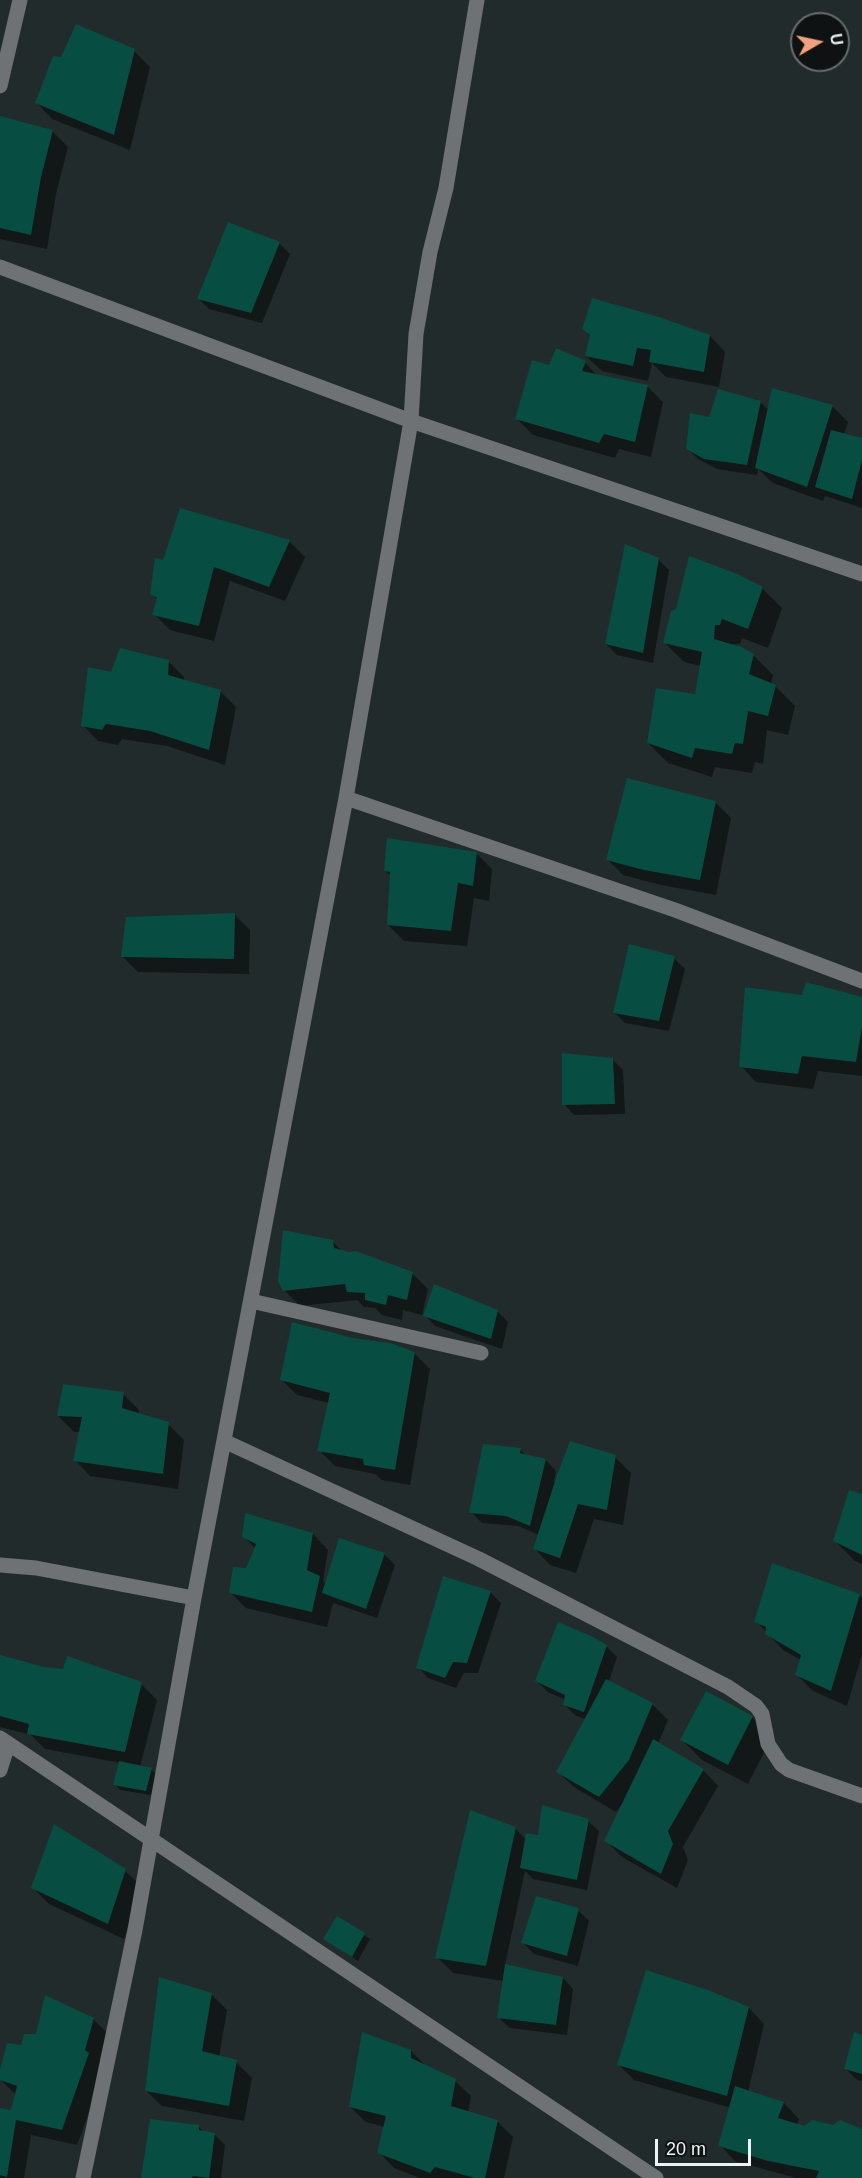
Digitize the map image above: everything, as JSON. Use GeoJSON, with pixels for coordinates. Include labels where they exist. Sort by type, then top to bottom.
{"type":"FeatureCollection","features":[{"type":"Feature","properties":{"kind":"street"},"geometry":{"type":"LineString","coordinates":[[0,86],[20,0]]}},
{"type":"Feature","properties":{"kind":"street"},"geometry":{"type":"LineString","coordinates":[[83,2178],[135,1930],[194,1598],[346,798],[411,422],[416,334],[430,252],[446,188],[477,0]]}},
{"type":"Feature","properties":{"kind":"street"},"geometry":{"type":"LineString","coordinates":[[0,267],[411,422],[862,574]]}},
{"type":"Feature","properties":{"kind":"street"},"geometry":{"type":"LineString","coordinates":[[346,798],[675,910],[862,981]]}},
{"type":"Feature","properties":{"kind":"street"},"geometry":{"type":"LineString","coordinates":[[251,1301],[481,1353]]}},
{"type":"Feature","properties":{"kind":"street"},"geometry":{"type":"LineString","coordinates":[[224,1441],[479,1559],[728,1688],[756,1706],[762,1714],[768,1744],[781,1764],[789,1770],[862,1796]]}},
{"type":"Feature","properties":{"kind":"street"},"geometry":{"type":"LineString","coordinates":[[0,1565],[36,1568],[194,1598]]}},
{"type":"Feature","properties":{"kind":"street"},"geometry":{"type":"LineString","coordinates":[[0,1770],[4,1741],[656,2178]]}},
{"type":"Feature","properties":{"kind":"building"},"geometry":{"type":"Polygon","coordinates":[[[76,24],[135,49],[114,135],[35,103],[53,56],[61,57],[76,24]]]}},
{"type":"Feature","properties":{"kind":"building"},"geometry":{"type":"Polygon","coordinates":[[[0,116],[53,130],[41,177],[31,235],[0,228],[0,116]]]}},
{"type":"Feature","properties":{"kind":"building"},"geometry":{"type":"Polygon","coordinates":[[[228,222],[280,242],[251,313],[197,299],[228,222]]]}},
{"type":"Feature","properties":{"kind":"building"},"geometry":{"type":"Polygon","coordinates":[[[592,298],[656,316],[710,335],[704,372],[649,362],[651,350],[637,348],[633,366],[585,356],[590,335],[582,329],[592,298]]]}},
{"type":"Feature","properties":{"kind":"building"},"geometry":{"type":"Polygon","coordinates":[[[556,348],[586,361],[582,371],[648,385],[635,442],[604,434],[599,443],[515,419],[532,360],[549,365],[556,348]]]}},
{"type":"Feature","properties":{"kind":"building"},"geometry":{"type":"Polygon","coordinates":[[[772,388],[833,405],[807,487],[755,468],[772,388]]]}},
{"type":"Feature","properties":{"kind":"building"},"geometry":{"type":"Polygon","coordinates":[[[718,389],[761,401],[747,465],[704,459],[686,449],[690,413],[709,417],[718,389]]]}},
{"type":"Feature","properties":{"kind":"building"},"geometry":{"type":"Polygon","coordinates":[[[831,430],[862,438],[862,460],[852,499],[815,487],[831,430]]]}},
{"type":"Feature","properties":{"kind":"building"},"geometry":{"type":"Polygon","coordinates":[[[180,508],[290,540],[269,587],[214,567],[199,626],[152,615],[157,598],[150,594],[155,558],[163,560],[180,508]]]}},
{"type":"Feature","properties":{"kind":"building"},"geometry":{"type":"Polygon","coordinates":[[[625,544],[659,558],[643,653],[605,644],[625,544]]]}},
{"type":"Feature","properties":{"kind":"building"},"geometry":{"type":"Polygon","coordinates":[[[689,556],[735,573],[763,587],[748,629],[722,619],[720,625],[715,625],[714,639],[741,647],[754,654],[749,674],[776,685],[768,716],[748,711],[743,744],[735,743],[732,754],[695,748],[692,758],[647,743],[656,688],[695,694],[702,652],[663,643],[671,611],[676,609],[689,556]]]}},
{"type":"Feature","properties":{"kind":"building"},"geometry":{"type":"Polygon","coordinates":[[[120,648],[169,660],[168,675],[221,690],[209,750],[150,731],[106,724],[102,730],[81,726],[88,667],[111,672],[120,648]]]}},
{"type":"Feature","properties":{"kind":"building"},"geometry":{"type":"Polygon","coordinates":[[[627,778],[716,801],[700,880],[644,870],[606,860],[627,778]]]}},
{"type":"Feature","properties":{"kind":"building"},"geometry":{"type":"Polygon","coordinates":[[[387,838],[477,852],[473,886],[458,883],[451,931],[387,925],[390,872],[384,871],[387,838]]]}},
{"type":"Feature","properties":{"kind":"building"},"geometry":{"type":"Polygon","coordinates":[[[235,913],[234,959],[121,957],[126,917],[235,913]]]}},
{"type":"Feature","properties":{"kind":"building"},"geometry":{"type":"Polygon","coordinates":[[[629,944],[675,956],[659,1021],[613,1013],[629,944]]]}},
{"type":"Feature","properties":{"kind":"building"},"geometry":{"type":"Polygon","coordinates":[[[806,982],[862,997],[862,1027],[856,1062],[802,1056],[798,1074],[739,1067],[745,987],[802,995],[806,982]]]}},
{"type":"Feature","properties":{"kind":"building"},"geometry":{"type":"Polygon","coordinates":[[[562,1053],[613,1058],[615,1104],[562,1105],[562,1053]]]}},
{"type":"Feature","properties":{"kind":"building"},"geometry":{"type":"Polygon","coordinates":[[[283,1230],[333,1240],[334,1248],[349,1252],[356,1251],[413,1272],[407,1300],[388,1295],[386,1305],[365,1300],[365,1293],[347,1292],[345,1284],[283,1291],[278,1281],[283,1230]]]}},
{"type":"Feature","properties":{"kind":"building"},"geometry":{"type":"Polygon","coordinates":[[[434,1284],[498,1310],[491,1339],[423,1316],[434,1284]]]}},
{"type":"Feature","properties":{"kind":"building"},"geometry":{"type":"Polygon","coordinates":[[[292,1322],[353,1338],[390,1343],[415,1352],[395,1470],[364,1465],[363,1459],[317,1451],[330,1393],[280,1380],[292,1322]]]}},
{"type":"Feature","properties":{"kind":"building"},"geometry":{"type":"Polygon","coordinates":[[[63,1384],[124,1392],[122,1408],[169,1422],[163,1474],[73,1461],[82,1417],[57,1416],[63,1384]]]}},
{"type":"Feature","properties":{"kind":"building"},"geometry":{"type":"Polygon","coordinates":[[[570,1441],[616,1455],[607,1510],[578,1504],[560,1558],[533,1549],[570,1441]]]}},
{"type":"Feature","properties":{"kind":"building"},"geometry":{"type":"Polygon","coordinates":[[[483,1444],[521,1448],[520,1453],[546,1459],[530,1526],[506,1516],[469,1513],[483,1444]]]}},
{"type":"Feature","properties":{"kind":"building"},"geometry":{"type":"Polygon","coordinates":[[[849,1490],[862,1494],[862,1555],[833,1541],[849,1490]]]}},
{"type":"Feature","properties":{"kind":"building"},"geometry":{"type":"Polygon","coordinates":[[[245,1513],[313,1533],[307,1570],[320,1576],[312,1612],[229,1593],[233,1567],[246,1568],[256,1544],[242,1537],[245,1513]]]}},
{"type":"Feature","properties":{"kind":"building"},"geometry":{"type":"Polygon","coordinates":[[[339,1538],[385,1553],[366,1609],[322,1593],[339,1538]]]}},
{"type":"Feature","properties":{"kind":"building"},"geometry":{"type":"Polygon","coordinates":[[[772,1563],[860,1594],[831,1691],[795,1675],[801,1655],[765,1634],[766,1627],[754,1622],[772,1563]]]}},
{"type":"Feature","properties":{"kind":"building"},"geometry":{"type":"Polygon","coordinates":[[[443,1576],[491,1591],[467,1663],[453,1662],[445,1678],[416,1668],[443,1576]]]}},
{"type":"Feature","properties":{"kind":"building"},"geometry":{"type":"Polygon","coordinates":[[[558,1622],[607,1645],[584,1712],[563,1705],[565,1695],[535,1681],[558,1622]]]}},
{"type":"Feature","properties":{"kind":"building"},"geometry":{"type":"Polygon","coordinates":[[[0,1655],[44,1667],[63,1669],[67,1656],[142,1682],[125,1752],[27,1734],[29,1724],[0,1716],[0,1655]]]}},
{"type":"Feature","properties":{"kind":"building"},"geometry":{"type":"Polygon","coordinates":[[[606,1679],[653,1703],[629,1760],[599,1797],[556,1772],[606,1679]]]}},
{"type":"Feature","properties":{"kind":"building"},"geometry":{"type":"Polygon","coordinates":[[[706,1691],[753,1716],[728,1765],[680,1740],[706,1691]]]}},
{"type":"Feature","properties":{"kind":"building"},"geometry":{"type":"Polygon","coordinates":[[[653,1739],[704,1769],[668,1831],[673,1844],[661,1874],[604,1841],[653,1739]]]}},
{"type":"Feature","properties":{"kind":"building"},"geometry":{"type":"Polygon","coordinates":[[[119,1761],[152,1768],[146,1791],[113,1785],[119,1761]]]}},
{"type":"Feature","properties":{"kind":"building"},"geometry":{"type":"Polygon","coordinates":[[[542,1805],[589,1819],[577,1880],[520,1868],[526,1833],[538,1835],[542,1805]]]}},
{"type":"Feature","properties":{"kind":"building"},"geometry":{"type":"Polygon","coordinates":[[[470,1810],[516,1827],[486,1966],[435,1958],[470,1810]]]}},
{"type":"Feature","properties":{"kind":"building"},"geometry":{"type":"Polygon","coordinates":[[[54,1824],[126,1869],[108,1924],[31,1888],[54,1824]]]}},
{"type":"Feature","properties":{"kind":"building"},"geometry":{"type":"Polygon","coordinates":[[[536,1896],[579,1908],[567,1956],[521,1943],[536,1896]]]}},
{"type":"Feature","properties":{"kind":"building"},"geometry":{"type":"Polygon","coordinates":[[[337,1916],[365,1933],[352,1957],[323,1939],[337,1916]]]}},
{"type":"Feature","properties":{"kind":"building"},"geometry":{"type":"Polygon","coordinates":[[[505,1964],[563,1977],[556,2025],[497,2018],[505,1964]]]}},
{"type":"Feature","properties":{"kind":"building"},"geometry":{"type":"Polygon","coordinates":[[[646,1970],[708,1990],[749,2007],[727,2096],[617,2065],[646,1970]]]}},
{"type":"Feature","properties":{"kind":"building"},"geometry":{"type":"Polygon","coordinates":[[[159,1977],[212,1993],[202,2051],[237,2060],[229,2106],[145,2091],[159,1977]]]}},
{"type":"Feature","properties":{"kind":"building"},"geometry":{"type":"Polygon","coordinates":[[[45,1995],[94,2018],[85,2050],[89,2053],[62,2130],[16,2120],[7,2177],[0,2175],[0,2108],[11,2110],[17,2086],[0,2080],[0,2070],[7,2043],[21,2045],[24,2034],[36,2034],[45,1995]]]}},
{"type":"Feature","properties":{"kind":"building"},"geometry":{"type":"Polygon","coordinates":[[[362,2032],[411,2050],[411,2058],[456,2079],[451,2106],[498,2120],[485,2178],[475,2178],[435,2167],[430,2173],[377,2153],[386,2116],[349,2107],[362,2032]]]}},
{"type":"Feature","properties":{"kind":"building"},"geometry":{"type":"Polygon","coordinates":[[[854,2032],[862,2035],[862,2074],[844,2069],[854,2032]]]}},
{"type":"Feature","properties":{"kind":"building"},"geometry":{"type":"Polygon","coordinates":[[[735,2086],[784,2102],[778,2118],[804,2126],[812,2120],[833,2125],[840,2120],[862,2129],[862,2178],[816,2178],[819,2171],[768,2161],[718,2146],[735,2086]]]}},
{"type":"Feature","properties":{"kind":"building"},"geometry":{"type":"Polygon","coordinates":[[[150,2119],[199,2125],[199,2130],[215,2133],[209,2178],[193,2176],[192,2178],[141,2178],[150,2119]]]}}]}
